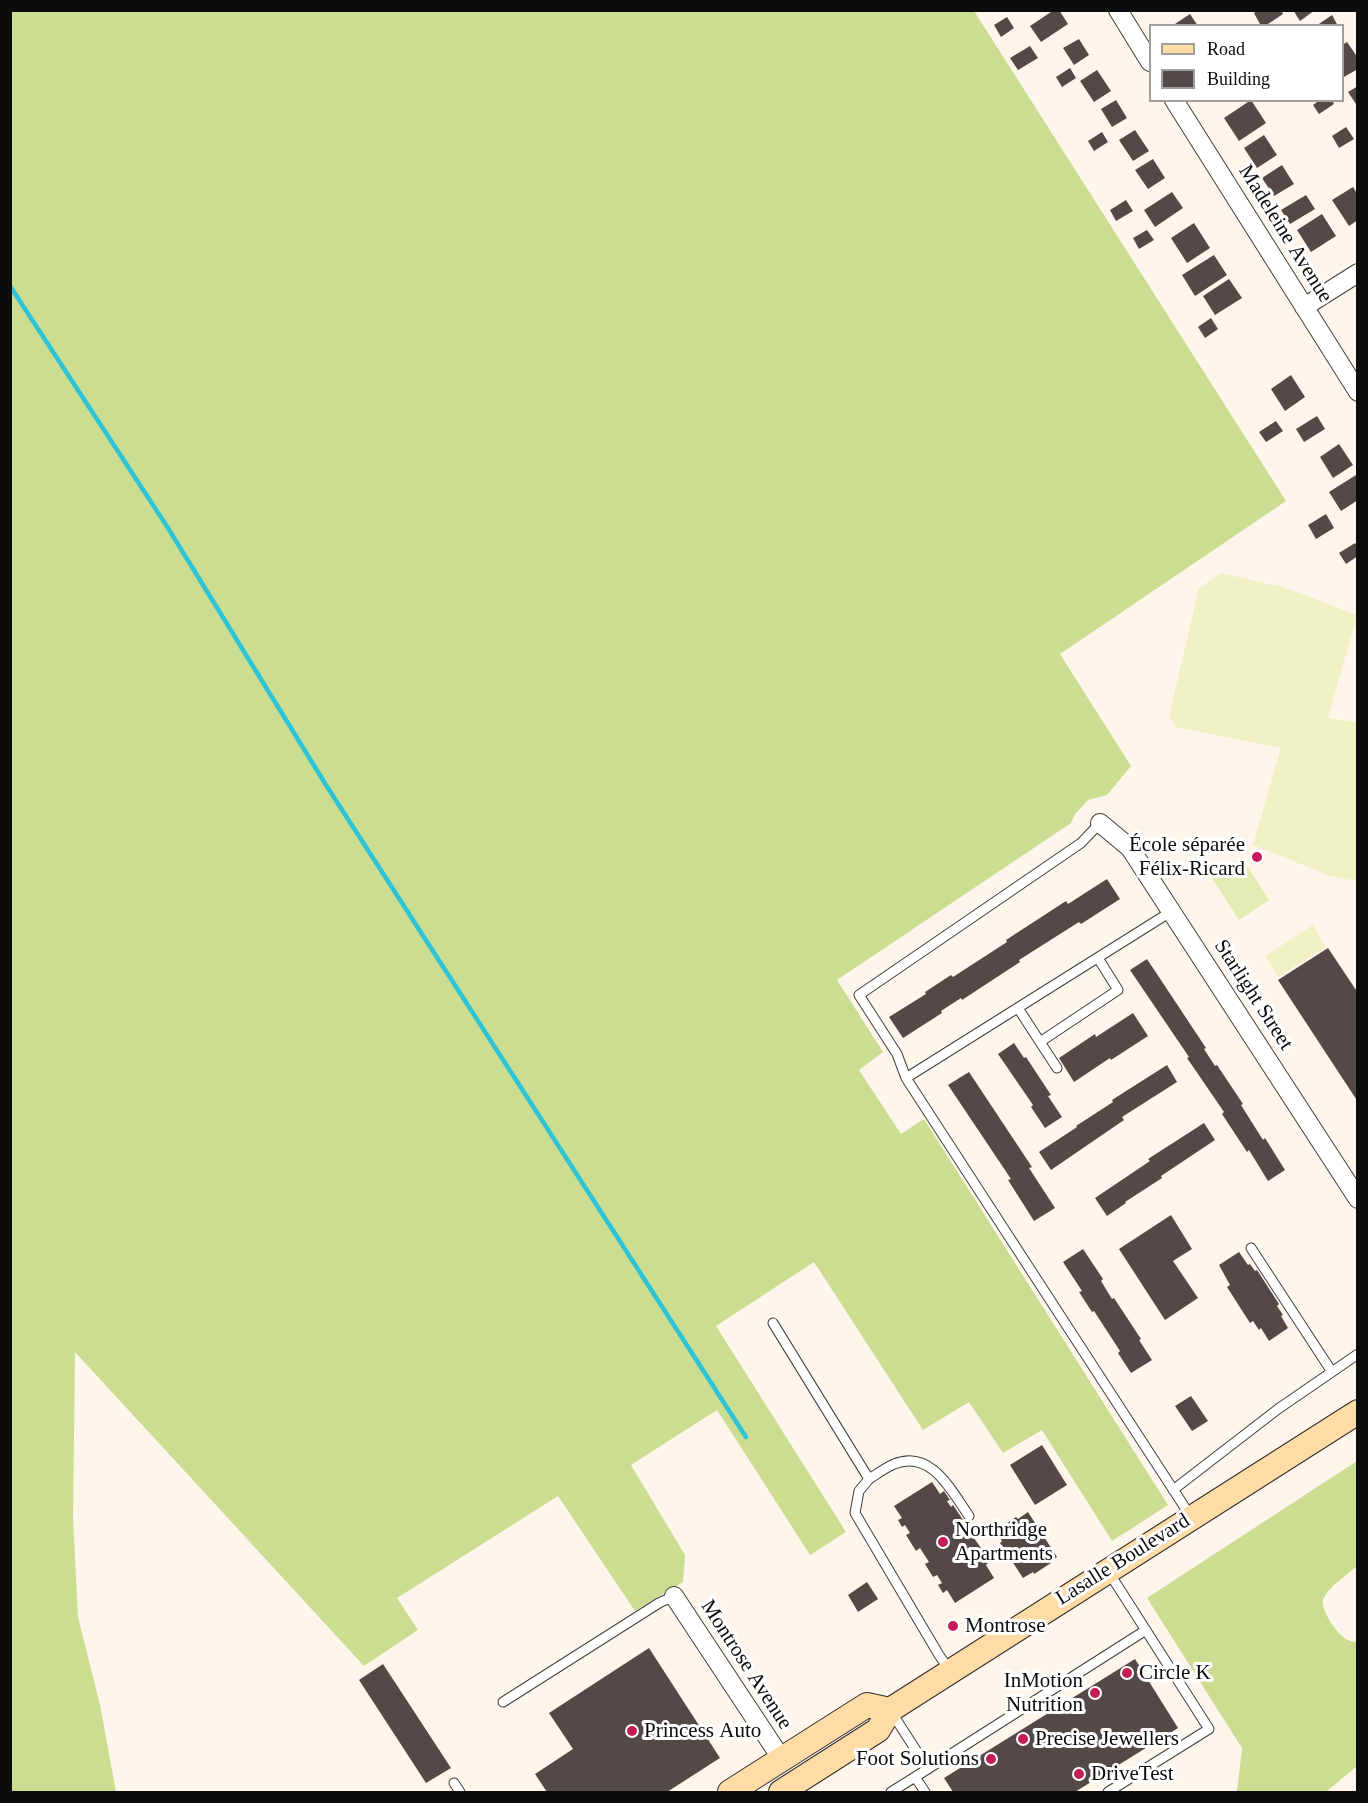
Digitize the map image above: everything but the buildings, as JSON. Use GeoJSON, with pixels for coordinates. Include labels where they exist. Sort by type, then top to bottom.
{"type":"FeatureCollection","features":[{"type":"Feature","properties":{"kind":"main road","name":"Lasalle Boulevard"},"geometry":{"type":"LineString","coordinates":[[781,1792],[878,1730],[890,1710],[1358,1412]]}},
{"type":"Feature","properties":{"kind":"main road"},"geometry":{"type":"LineString","coordinates":[[730,1792],[867,1705],[890,1710]]}},
{"type":"Feature","properties":{"kind":"street"},"geometry":{"type":"LineString","coordinates":[[1118,10],[1149,60]]}},
{"type":"Feature","properties":{"kind":"street","name":"Madeleine Avenue"},"geometry":{"type":"LineString","coordinates":[[1175,102],[1358,392]]}},
{"type":"Feature","properties":{"kind":"street"},"geometry":{"type":"LineString","coordinates":[[1304,307],[1358,273]]}},
{"type":"Feature","properties":{"kind":"street","name":"Starlight Street"},"geometry":{"type":"LineString","coordinates":[[1100,823],[1130,848],[1358,1199]]}},
{"type":"Feature","properties":{"kind":"street","name":"Montrose Avenue"},"geometry":{"type":"LineString","coordinates":[[674,1596],[781,1758]]}},
{"type":"Feature","properties":{"kind":"lane"},"geometry":{"type":"LineString","coordinates":[[1100,823],[1082,843],[859,995],[897,1054],[906,1078],[1191,1517]]}},
{"type":"Feature","properties":{"kind":"lane"},"geometry":{"type":"LineString","coordinates":[[906,1078],[1172,911]]}},
{"type":"Feature","properties":{"kind":"lane"},"geometry":{"type":"LineString","coordinates":[[1040,1041],[1118,990],[1098,958]]}},
{"type":"Feature","properties":{"kind":"lane"},"geometry":{"type":"LineString","coordinates":[[1018,1008],[1057,1068]]}},
{"type":"Feature","properties":{"kind":"lane"},"geometry":{"type":"LineString","coordinates":[[1251,1248],[1332,1372]]}},
{"type":"Feature","properties":{"kind":"lane"},"geometry":{"type":"LineString","coordinates":[[773,1323],[869,1479]]}},
{"type":"Feature","properties":{"kind":"lane"},"geometry":{"type":"LineString","coordinates":[[1173,1490],[1278,1410],[1358,1354]]}},
{"type":"Feature","properties":{"kind":"lane"},"geometry":{"type":"LineString","coordinates":[[950,1671],[855,1513],[859,1491],[869,1479],[894,1464],[915,1460],[928,1465],[943,1479],[969,1516]]}},
{"type":"Feature","properties":{"kind":"lane"},"geometry":{"type":"LineString","coordinates":[[1107,1571],[1209,1729],[1108,1792]]}},
{"type":"Feature","properties":{"kind":"lane"},"geometry":{"type":"LineString","coordinates":[[503,1702],[659,1603],[674,1596]]}},
{"type":"Feature","properties":{"kind":"lane"},"geometry":{"type":"LineString","coordinates":[[891,1792],[1146,1630]]}},
{"type":"Feature","properties":{"kind":"lane"},"geometry":{"type":"LineString","coordinates":[[890,1710],[928,1769]]}},
{"type":"Feature","properties":{"kind":"lane"},"geometry":{"type":"LineString","coordinates":[[915,1777],[925,1792]]}},
{"type":"Feature","properties":{"kind":"lane"},"geometry":{"type":"LineString","coordinates":[[454,1783],[460,1792]]}},
{"type":"Feature","properties":{"kind":"green space"},"geometry":{"type":"Polygon","coordinates":[[[11,11],[974,11],[1286,501],[1060,654],[1131,766],[1107,795],[1088,800],[1075,814],[1071,823],[837,980],[883,1052],[859,1070],[901,1134],[924,1119],[1168,1505],[1112,1541],[1042,1430],[1003,1453],[969,1402],[923,1430],[814,1262],[716,1326],[846,1532],[810,1555],[717,1410],[631,1465],[685,1555],[683,1582],[635,1611],[558,1496],[397,1598],[418,1630],[364,1666],[75,1352],[73,1518],[78,1617],[100,1705],[116,1792],[11,1792],[11,11]]]}},
{"type":"Feature","properties":{"kind":"green space"},"geometry":{"type":"Polygon","coordinates":[[[1221,573],[1283,587],[1357,615],[1328,718],[1357,722],[1357,881],[1330,876],[1253,845],[1281,748],[1176,727],[1169,716],[1199,588],[1221,573]]]}},
{"type":"Feature","properties":{"kind":"green space"},"geometry":{"type":"Polygon","coordinates":[[[1242,858],[1269,900],[1239,920],[1212,878],[1242,858]]]}},
{"type":"Feature","properties":{"kind":"green space"},"geometry":{"type":"Polygon","coordinates":[[[1313,925],[1326,947],[1278,977],[1265,956],[1313,925]]]}},
{"type":"Feature","properties":{"kind":"green space"},"geometry":{"type":"Polygon","coordinates":[[[1357,1461],[1357,1566],[1333,1586],[1325,1596],[1323,1605],[1327,1616],[1344,1638],[1357,1642],[1357,1766],[1326,1792],[1237,1792],[1242,1748],[1147,1598],[1357,1461]]]}},
{"type":"Feature","properties":{"kind":"waterway"},"geometry":{"type":"LineString","coordinates":[[10,286],[168,528],[326,785],[746,1437]]}},
{"type":"Feature","properties":{"kind":"place","name":"École séparée Félix-Ricard"},"geometry":{"type":"Point","coordinates":[1257,857]}},
{"type":"Feature","properties":{"kind":"place","name":"Northridge Apartments"},"geometry":{"type":"Point","coordinates":[943,1542]}},
{"type":"Feature","properties":{"kind":"place","name":"Montrose"},"geometry":{"type":"Point","coordinates":[953,1626]}},
{"type":"Feature","properties":{"kind":"place","name":"Circle K"},"geometry":{"type":"Point","coordinates":[1127,1673]}},
{"type":"Feature","properties":{"kind":"place","name":"InMotion Nutrition"},"geometry":{"type":"Point","coordinates":[1095,1693]}},
{"type":"Feature","properties":{"kind":"place","name":"Princess Auto"},"geometry":{"type":"Point","coordinates":[632,1731]}},
{"type":"Feature","properties":{"kind":"place","name":"Precise Jewellers"},"geometry":{"type":"Point","coordinates":[1023,1739]}},
{"type":"Feature","properties":{"kind":"place","name":"Foot Solutions"},"geometry":{"type":"Point","coordinates":[991,1759]}},
{"type":"Feature","properties":{"kind":"place","name":"DriveTest"},"geometry":{"type":"Point","coordinates":[1079,1774]}}]}
